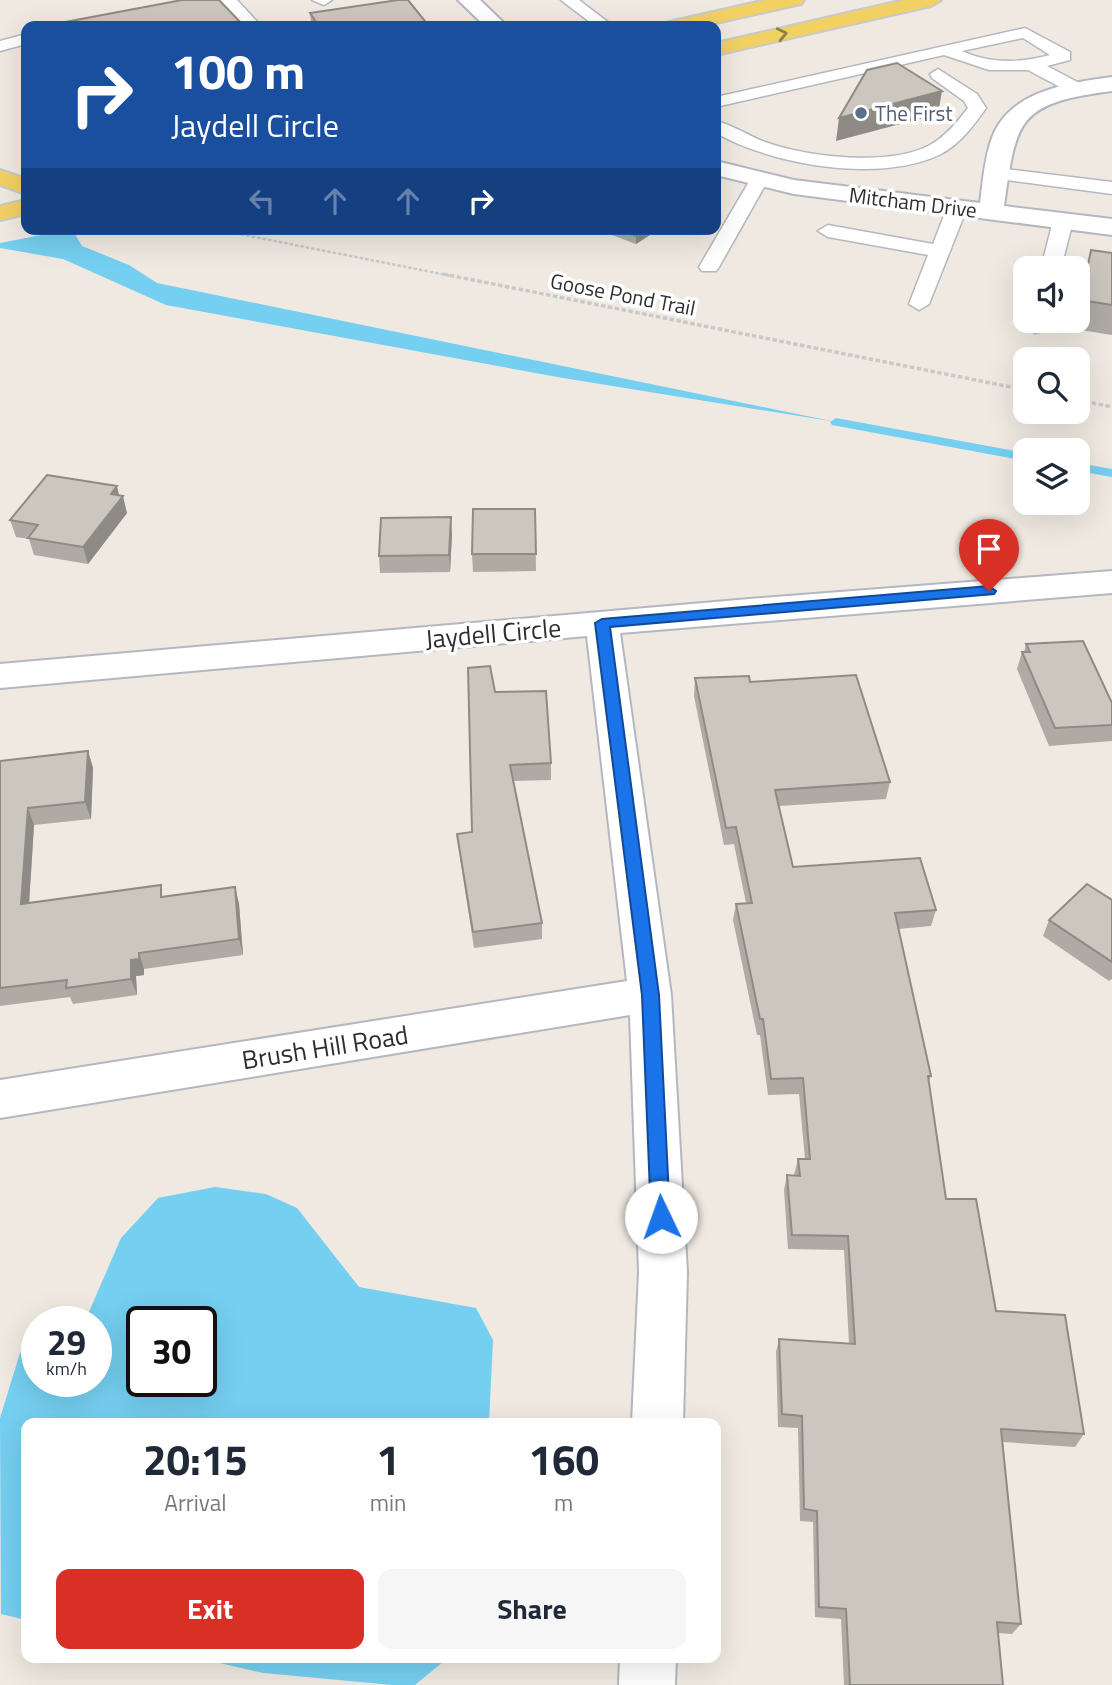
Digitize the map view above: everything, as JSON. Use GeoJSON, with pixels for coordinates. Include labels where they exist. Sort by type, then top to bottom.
{"type":"FeatureCollection","features":[{"type":"Feature","properties":{"kind":"main road"},"geometry":{"type":"LineString","coordinates":[[721,47],[931,0]]}},
{"type":"Feature","properties":{"kind":"main road"},"geometry":{"type":"LineString","coordinates":[[698,21],[784,1]]}},
{"type":"Feature","properties":{"kind":"main road"},"geometry":{"type":"LineString","coordinates":[[0,175],[21,169]]}},
{"type":"Feature","properties":{"kind":"main road"},"geometry":{"type":"LineString","coordinates":[[0,175],[21,185]]}},
{"type":"Feature","properties":{"kind":"main road"},"geometry":{"type":"LineString","coordinates":[[0,213],[21,208]]}},
{"type":"Feature","properties":{"kind":"street"},"geometry":{"type":"LineString","coordinates":[[468,0],[491,21]]}},
{"type":"Feature","properties":{"kind":"street"},"geometry":{"type":"LineString","coordinates":[[991,212],[1004,135],[1014,119],[1048,98],[1077,89],[1112,84]]}},
{"type":"Feature","properties":{"kind":"street","name":"Mitcham Drive"},"geometry":{"type":"LineString","coordinates":[[721,169],[759,180],[1112,227]]}},
{"type":"Feature","properties":{"kind":"street","name":"Jaydell Circle"},"geometry":{"type":"LineString","coordinates":[[0,676],[602,623],[1112,582]]}},
{"type":"Feature","properties":{"kind":"street"},"geometry":{"type":"LineString","coordinates":[[602,623],[650,995],[663,1272],[657,1418]]}},
{"type":"Feature","properties":{"kind":"street","name":"Brush Hill Road"},"geometry":{"type":"LineString","coordinates":[[0,1099],[650,995]]}},
{"type":"Feature","properties":{"kind":"street"},"geometry":{"type":"LineString","coordinates":[[647,1685],[648,1663]]}},
{"type":"Feature","properties":{"kind":"lane"},"geometry":{"type":"LineString","coordinates":[[158,13],[227,0],[248,21]]}},
{"type":"Feature","properties":{"kind":"lane"},"geometry":{"type":"LineString","coordinates":[[569,0],[598,21]]}},
{"type":"Feature","properties":{"kind":"lane"},"geometry":{"type":"LineString","coordinates":[[721,102],[826,74],[946,49],[1025,33],[1063,56],[1034,66],[1003,67],[966,61],[946,49]]}},
{"type":"Feature","properties":{"kind":"lane"},"geometry":{"type":"LineString","coordinates":[[0,47],[21,40]]}},
{"type":"Feature","properties":{"kind":"lane"},"geometry":{"type":"LineString","coordinates":[[1034,66],[1077,89]]}},
{"type":"Feature","properties":{"kind":"lane"},"geometry":{"type":"LineString","coordinates":[[937,74],[971,98],[975,110]]}},
{"type":"Feature","properties":{"kind":"lane"},"geometry":{"type":"LineString","coordinates":[[975,110],[1014,119]]}},
{"type":"Feature","properties":{"kind":"lane"},"geometry":{"type":"LineString","coordinates":[[721,132],[789,153],[864,161],[892,160],[929,152],[949,142],[975,110]]}},
{"type":"Feature","properties":{"kind":"lane"},"geometry":{"type":"LineString","coordinates":[[998,174],[1112,188]]}},
{"type":"Feature","properties":{"kind":"lane"},"geometry":{"type":"LineString","coordinates":[[709,267],[759,180]]}},
{"type":"Feature","properties":{"kind":"lane"},"geometry":{"type":"LineString","coordinates":[[919,304],[957,208]]}},
{"type":"Feature","properties":{"kind":"lane"},"geometry":{"type":"LineString","coordinates":[[1054,256],[1063,221]]}},
{"type":"Feature","properties":{"kind":"lane"},"geometry":{"type":"LineString","coordinates":[[828,231],[940,251]]}},
{"type":"Feature","properties":{"kind":"path","name":"Goose Pond Trail"},"geometry":{"type":"LineString","coordinates":[[244,235],[1013,387]]}},
{"type":"Feature","properties":{"kind":"path"},"geometry":{"type":"LineString","coordinates":[[1090,402],[1112,407]]}},
{"type":"Feature","properties":{"kind":"water"},"geometry":{"type":"Polygon","coordinates":[[[41,235],[76,235],[82,246],[129,265],[157,283],[836,422],[563,378],[166,305],[63,259],[0,248],[0,243],[41,235]]]}},
{"type":"Feature","properties":{"kind":"water"},"geometry":{"type":"Polygon","coordinates":[[[215,1187],[266,1194],[297,1208],[359,1287],[476,1308],[493,1340],[489,1418],[21,1418],[21,1619],[1,1614],[0,1418],[21,1353],[21,1397],[112,1397],[112,1306],[92,1306],[121,1238],[158,1198],[215,1187]]]}},
{"type":"Feature","properties":{"kind":"water"},"geometry":{"type":"Polygon","coordinates":[[[220,1663],[442,1663],[415,1685],[263,1673],[220,1663]]]}},
{"type":"Feature","properties":{"kind":"building"},"geometry":{"type":"Polygon","coordinates":[[[182,0],[219,0],[239,21],[71,21],[182,0]]]}},
{"type":"Feature","properties":{"kind":"building"},"geometry":{"type":"Polygon","coordinates":[[[408,0],[425,21],[316,21],[310,13],[408,0]]]}},
{"type":"Feature","properties":{"kind":"building"},"geometry":{"type":"Polygon","coordinates":[[[897,63],[942,91],[839,118],[867,70],[897,63]]]}},
{"type":"Feature","properties":{"kind":"building"},"geometry":{"type":"Polygon","coordinates":[[[1091,250],[1112,253],[1112,305],[1090,301],[1091,250]]]}},
{"type":"Feature","properties":{"kind":"building"},"geometry":{"type":"Polygon","coordinates":[[[47,475],[117,486],[111,494],[123,496],[83,547],[28,538],[38,525],[10,520],[47,475]]]}},
{"type":"Feature","properties":{"kind":"building"},"geometry":{"type":"Polygon","coordinates":[[[473,509],[535,509],[536,554],[472,554],[473,509]]]}},
{"type":"Feature","properties":{"kind":"building"},"geometry":{"type":"Polygon","coordinates":[[[451,517],[449,555],[379,556],[381,518],[451,517]]]}},
{"type":"Feature","properties":{"kind":"building"},"geometry":{"type":"Polygon","coordinates":[[[1083,641],[1112,703],[1112,725],[1055,728],[1022,652],[1030,652],[1026,644],[1083,641]]]}},
{"type":"Feature","properties":{"kind":"building"},"geometry":{"type":"Polygon","coordinates":[[[490,666],[495,692],[546,691],[551,763],[510,765],[542,923],[473,932],[457,834],[472,832],[468,668],[490,666]]]}},
{"type":"Feature","properties":{"kind":"building"},"geometry":{"type":"Polygon","coordinates":[[[856,675],[890,782],[775,790],[793,867],[920,858],[936,910],[895,913],[931,1076],[928,1076],[946,1199],[976,1199],[996,1311],[1065,1315],[1084,1434],[1001,1429],[1021,1624],[997,1622],[1003,1685],[850,1685],[846,1609],[819,1607],[817,1511],[804,1509],[802,1416],[782,1414],[779,1339],[855,1344],[848,1236],[792,1235],[787,1175],[800,1176],[798,1159],[810,1159],[803,1078],[771,1079],[763,1019],[760,1019],[736,904],[752,903],[736,827],[726,828],[695,678],[749,676],[750,682],[856,675]]]}},
{"type":"Feature","properties":{"kind":"building"},"geometry":{"type":"Polygon","coordinates":[[[88,751],[85,802],[28,808],[21,904],[161,885],[161,897],[235,887],[239,939],[139,953],[139,959],[131,960],[131,979],[66,988],[67,980],[0,988],[0,761],[88,751]]]}},
{"type":"Feature","properties":{"kind":"building"},"geometry":{"type":"Polygon","coordinates":[[[1087,884],[1112,900],[1112,962],[1049,920],[1087,884]]]}},
{"type":"Feature","properties":{"kind":"waterway"},"geometry":{"type":"LineString","coordinates":[[836,422],[1013,455]]}},
{"type":"Feature","properties":{"kind":"waterway"},"geometry":{"type":"LineString","coordinates":[[1090,469],[1112,473]]}},
{"type":"Feature","properties":{"kind":"place","name":"The First"},"geometry":{"type":"Point","coordinates":[861,113]}},
{"type":"Feature","properties":{"kind":"route"},"geometry":{"type":"LineString","coordinates":[[661,1217],[650,995],[602,623],[989,591]]}}]}
